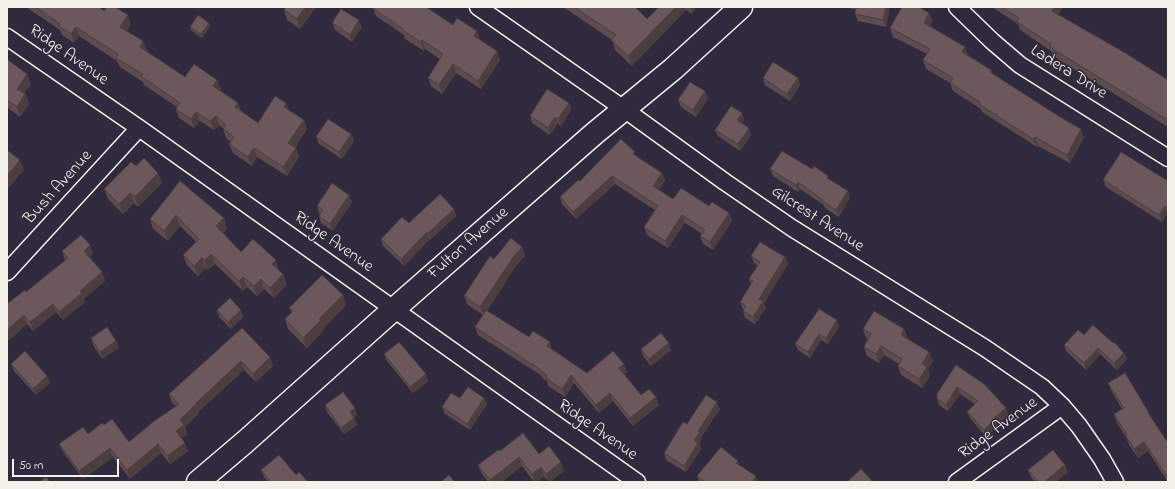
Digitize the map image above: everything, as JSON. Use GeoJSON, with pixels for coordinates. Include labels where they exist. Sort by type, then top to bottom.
{"type":"FeatureCollection","features":[{"type":"Feature","properties":{"kind":"street","name":"Gilcrest Avenue"},"geometry":{"type":"LineString","coordinates":[[478,7],[792,228],[985,348],[1042,387],[1062,406],[1079,426],[1102,459],[1115,482]]}},
{"type":"Feature","properties":{"kind":"street","name":"Fulton Avenue"},"geometry":{"type":"LineString","coordinates":[[198,482],[595,133],[668,73],[741,7]]}},
{"type":"Feature","properties":{"kind":"street","name":"Ladera Drive"},"geometry":{"type":"LineString","coordinates":[[957,7],[992,41],[1020,65],[1168,158]]}},
{"type":"Feature","properties":{"kind":"street","name":"Ridge Avenue"},"geometry":{"type":"LineString","coordinates":[[7,36],[139,128],[636,482]]}},
{"type":"Feature","properties":{"kind":"street","name":"Bush Avenue"},"geometry":{"type":"LineString","coordinates":[[7,272],[139,128]]}},
{"type":"Feature","properties":{"kind":"street","name":"Ridge Avenue"},"geometry":{"type":"LineString","coordinates":[[957,482],[1062,406]]}},
{"type":"Feature","properties":{"kind":"building"},"geometry":{"type":"Polygon","coordinates":[[[36,7],[99,7],[104,11],[107,7],[115,7],[128,15],[120,27],[143,41],[140,47],[185,77],[194,64],[217,80],[213,86],[238,103],[235,107],[258,123],[275,96],[286,103],[284,107],[304,120],[288,143],[296,148],[283,167],[254,148],[248,157],[229,144],[234,137],[223,129],[226,125],[216,116],[210,121],[196,112],[191,119],[176,109],[180,103],[141,76],[143,74],[116,58],[118,54],[76,27],[71,34],[36,7]]]}},
{"type":"Feature","properties":{"kind":"building"},"geometry":{"type":"Polygon","coordinates":[[[286,7],[305,7],[297,19],[284,10],[286,7]]]}},
{"type":"Feature","properties":{"kind":"building"},"geometry":{"type":"Polygon","coordinates":[[[373,7],[426,7],[453,25],[457,18],[477,31],[474,36],[497,51],[478,81],[453,64],[439,85],[428,78],[443,54],[422,40],[421,42],[402,30],[403,29],[373,7]]]}},
{"type":"Feature","properties":{"kind":"building"},"geometry":{"type":"Polygon","coordinates":[[[574,7],[635,7],[647,19],[659,7],[676,7],[628,56],[611,40],[616,35],[574,7]]]}},
{"type":"Feature","properties":{"kind":"building"},"geometry":{"type":"Polygon","coordinates":[[[856,7],[886,7],[883,20],[855,14],[856,7]]]}},
{"type":"Feature","properties":{"kind":"building"},"geometry":{"type":"Polygon","coordinates":[[[902,7],[919,7],[929,13],[924,23],[965,47],[962,52],[991,70],[990,72],[1081,129],[1067,155],[1035,137],[1033,139],[979,104],[980,102],[950,83],[953,78],[923,60],[930,49],[890,28],[902,7]]]}},
{"type":"Feature","properties":{"kind":"building"},"geometry":{"type":"Polygon","coordinates":[[[1002,7],[1054,7],[1052,11],[1127,54],[1168,80],[1168,120],[1050,47],[1051,44],[1017,22],[1019,18],[1002,7]]]}},
{"type":"Feature","properties":{"kind":"building"},"geometry":{"type":"Polygon","coordinates":[[[341,9],[359,20],[350,35],[332,23],[341,9]]]}},
{"type":"Feature","properties":{"kind":"building"},"geometry":{"type":"Polygon","coordinates":[[[198,15],[209,23],[201,34],[190,27],[198,15]]]}},
{"type":"Feature","properties":{"kind":"building"},"geometry":{"type":"Polygon","coordinates":[[[8,60],[27,74],[17,89],[25,94],[17,107],[7,100],[8,60]]]}},
{"type":"Feature","properties":{"kind":"building"},"geometry":{"type":"Polygon","coordinates":[[[773,62],[798,78],[787,94],[763,78],[773,62]]]}},
{"type":"Feature","properties":{"kind":"building"},"geometry":{"type":"Polygon","coordinates":[[[690,82],[705,91],[693,110],[678,100],[690,82]]]}},
{"type":"Feature","properties":{"kind":"building"},"geometry":{"type":"Polygon","coordinates":[[[547,89],[569,103],[558,119],[555,117],[548,128],[530,116],[547,89]]]}},
{"type":"Feature","properties":{"kind":"building"},"geometry":{"type":"Polygon","coordinates":[[[731,106],[742,113],[737,120],[749,128],[738,144],[715,130],[731,106]]]}},
{"type":"Feature","properties":{"kind":"building"},"geometry":{"type":"Polygon","coordinates":[[[328,119],[351,134],[339,152],[316,137],[328,119]]]}},
{"type":"Feature","properties":{"kind":"building"},"geometry":{"type":"Polygon","coordinates":[[[621,139],[635,152],[633,154],[662,173],[653,186],[673,199],[681,188],[709,206],[712,202],[729,213],[710,242],[700,236],[705,230],[682,215],[665,241],[644,227],[658,206],[612,176],[573,212],[560,197],[578,180],[580,181],[621,139]]]}},
{"type":"Feature","properties":{"kind":"building"},"geometry":{"type":"Polygon","coordinates":[[[7,150],[20,160],[7,176],[7,150]]]}},
{"type":"Feature","properties":{"kind":"building"},"geometry":{"type":"Polygon","coordinates":[[[782,151],[812,169],[814,166],[828,176],[827,178],[848,191],[836,210],[798,182],[796,185],[770,169],[782,151]]]}},
{"type":"Feature","properties":{"kind":"building"},"geometry":{"type":"Polygon","coordinates":[[[1121,152],[1168,181],[1168,207],[1165,206],[1159,215],[1103,180],[1121,152]]]}},
{"type":"Feature","properties":{"kind":"building"},"geometry":{"type":"Polygon","coordinates":[[[144,158],[158,173],[135,197],[130,193],[119,204],[104,189],[131,162],[136,166],[144,158]]]}},
{"type":"Feature","properties":{"kind":"building"},"geometry":{"type":"Polygon","coordinates":[[[180,181],[224,218],[216,226],[241,252],[253,239],[276,260],[272,264],[283,274],[270,288],[261,279],[254,286],[243,277],[239,281],[211,254],[205,260],[202,258],[194,266],[183,255],[199,239],[176,215],[164,231],[150,219],[180,181]]]}},
{"type":"Feature","properties":{"kind":"building"},"geometry":{"type":"Polygon","coordinates":[[[332,183],[349,195],[330,224],[319,216],[323,210],[317,206],[332,183]]]}},
{"type":"Feature","properties":{"kind":"building"},"geometry":{"type":"Polygon","coordinates":[[[440,194],[454,209],[428,233],[427,232],[401,259],[381,239],[402,217],[409,223],[440,194]]]}},
{"type":"Feature","properties":{"kind":"building"},"geometry":{"type":"Polygon","coordinates":[[[81,235],[90,245],[84,251],[102,272],[80,291],[82,293],[59,312],[53,304],[30,322],[24,315],[7,330],[7,304],[25,290],[26,292],[68,258],[62,251],[81,235]]]}},
{"type":"Feature","properties":{"kind":"building"},"geometry":{"type":"Polygon","coordinates":[[[511,238],[522,247],[512,259],[480,307],[464,296],[490,256],[494,259],[511,238]]]}},
{"type":"Feature","properties":{"kind":"building"},"geometry":{"type":"Polygon","coordinates":[[[760,242],[785,257],[759,299],[763,301],[753,317],[743,311],[746,306],[740,302],[753,281],[749,279],[760,262],[751,256],[760,242]]]}},
{"type":"Feature","properties":{"kind":"building"},"geometry":{"type":"Polygon","coordinates":[[[322,275],[343,295],[319,319],[321,320],[303,338],[285,319],[293,311],[289,308],[322,275]]]}},
{"type":"Feature","properties":{"kind":"building"},"geometry":{"type":"Polygon","coordinates":[[[230,298],[241,310],[228,322],[217,310],[230,298]]]}},
{"type":"Feature","properties":{"kind":"building"},"geometry":{"type":"Polygon","coordinates":[[[819,309],[837,320],[826,338],[819,334],[808,352],[795,344],[819,309]]]}},
{"type":"Feature","properties":{"kind":"building"},"geometry":{"type":"Polygon","coordinates":[[[486,310],[529,337],[533,331],[550,342],[547,346],[587,373],[613,351],[624,364],[619,368],[641,395],[649,389],[656,397],[630,418],[610,393],[596,405],[571,375],[562,389],[546,378],[547,375],[540,371],[541,370],[475,327],[486,310]]]}},
{"type":"Feature","properties":{"kind":"building"},"geometry":{"type":"Polygon","coordinates":[[[874,311],[904,329],[901,335],[929,352],[922,364],[927,367],[919,379],[898,366],[902,359],[881,346],[876,354],[864,347],[871,334],[863,329],[874,311]]]}},
{"type":"Feature","properties":{"kind":"building"},"geometry":{"type":"Polygon","coordinates":[[[1093,325],[1113,343],[1114,342],[1124,353],[1114,363],[1098,348],[1084,363],[1064,345],[1078,330],[1084,335],[1093,325]]]}},
{"type":"Feature","properties":{"kind":"building"},"geometry":{"type":"Polygon","coordinates":[[[107,327],[116,341],[100,352],[91,338],[107,327]]]}},
{"type":"Feature","properties":{"kind":"building"},"geometry":{"type":"Polygon","coordinates":[[[242,328],[270,357],[253,374],[241,361],[195,404],[180,420],[184,425],[176,431],[185,443],[167,456],[158,444],[127,470],[110,448],[79,471],[59,444],[83,427],[88,434],[102,423],[104,425],[112,419],[129,442],[153,422],[179,404],[169,394],[242,328]]]}},
{"type":"Feature","properties":{"kind":"building"},"geometry":{"type":"Polygon","coordinates":[[[661,333],[669,343],[649,359],[641,349],[661,333]]]}},
{"type":"Feature","properties":{"kind":"building"},"geometry":{"type":"Polygon","coordinates":[[[399,342],[426,374],[410,387],[384,354],[399,342]]]}},
{"type":"Feature","properties":{"kind":"building"},"geometry":{"type":"Polygon","coordinates":[[[25,351],[47,376],[33,389],[11,364],[25,351]]]}},
{"type":"Feature","properties":{"kind":"building"},"geometry":{"type":"Polygon","coordinates":[[[956,365],[984,384],[1006,408],[994,418],[995,419],[984,430],[967,412],[978,401],[957,387],[946,405],[937,399],[937,394],[956,365]]]}},
{"type":"Feature","properties":{"kind":"building"},"geometry":{"type":"Polygon","coordinates":[[[1125,373],[1148,413],[1168,443],[1168,478],[1144,442],[1134,449],[1114,414],[1124,408],[1108,383],[1125,373]]]}},
{"type":"Feature","properties":{"kind":"building"},"geometry":{"type":"Polygon","coordinates":[[[468,387],[484,398],[467,424],[442,407],[451,393],[460,398],[468,387]]]}},
{"type":"Feature","properties":{"kind":"building"},"geometry":{"type":"Polygon","coordinates":[[[343,392],[355,408],[350,412],[354,418],[341,428],[325,405],[343,392]]]}},
{"type":"Feature","properties":{"kind":"building"},"geometry":{"type":"Polygon","coordinates":[[[706,395],[717,402],[698,431],[700,432],[694,440],[698,443],[684,466],[664,453],[683,422],[687,424],[706,395]]]}},
{"type":"Feature","properties":{"kind":"building"},"geometry":{"type":"Polygon","coordinates":[[[523,433],[539,454],[549,446],[561,462],[546,474],[541,467],[532,474],[519,457],[490,480],[478,465],[498,450],[500,451],[523,433]]]}},
{"type":"Feature","properties":{"kind":"building"},"geometry":{"type":"Polygon","coordinates":[[[721,447],[738,461],[736,463],[756,476],[753,481],[754,482],[704,482],[697,476],[721,447]]]}},
{"type":"Feature","properties":{"kind":"building"},"geometry":{"type":"Polygon","coordinates":[[[1053,450],[1065,465],[1044,482],[1038,482],[1028,470],[1053,450]]]}},
{"type":"Feature","properties":{"kind":"building"},"geometry":{"type":"Polygon","coordinates":[[[279,455],[296,475],[299,472],[308,482],[271,482],[261,470],[279,455]]]}},
{"type":"Feature","properties":{"kind":"building"},"geometry":{"type":"Polygon","coordinates":[[[861,469],[872,481],[871,482],[847,482],[861,469]]]}},
{"type":"Feature","properties":{"kind":"building"},"geometry":{"type":"Polygon","coordinates":[[[449,475],[455,482],[441,482],[449,475]]]}},
{"type":"Feature","properties":{"kind":"building"},"geometry":{"type":"Polygon","coordinates":[[[46,477],[50,482],[39,482],[46,477]]]}}]}
